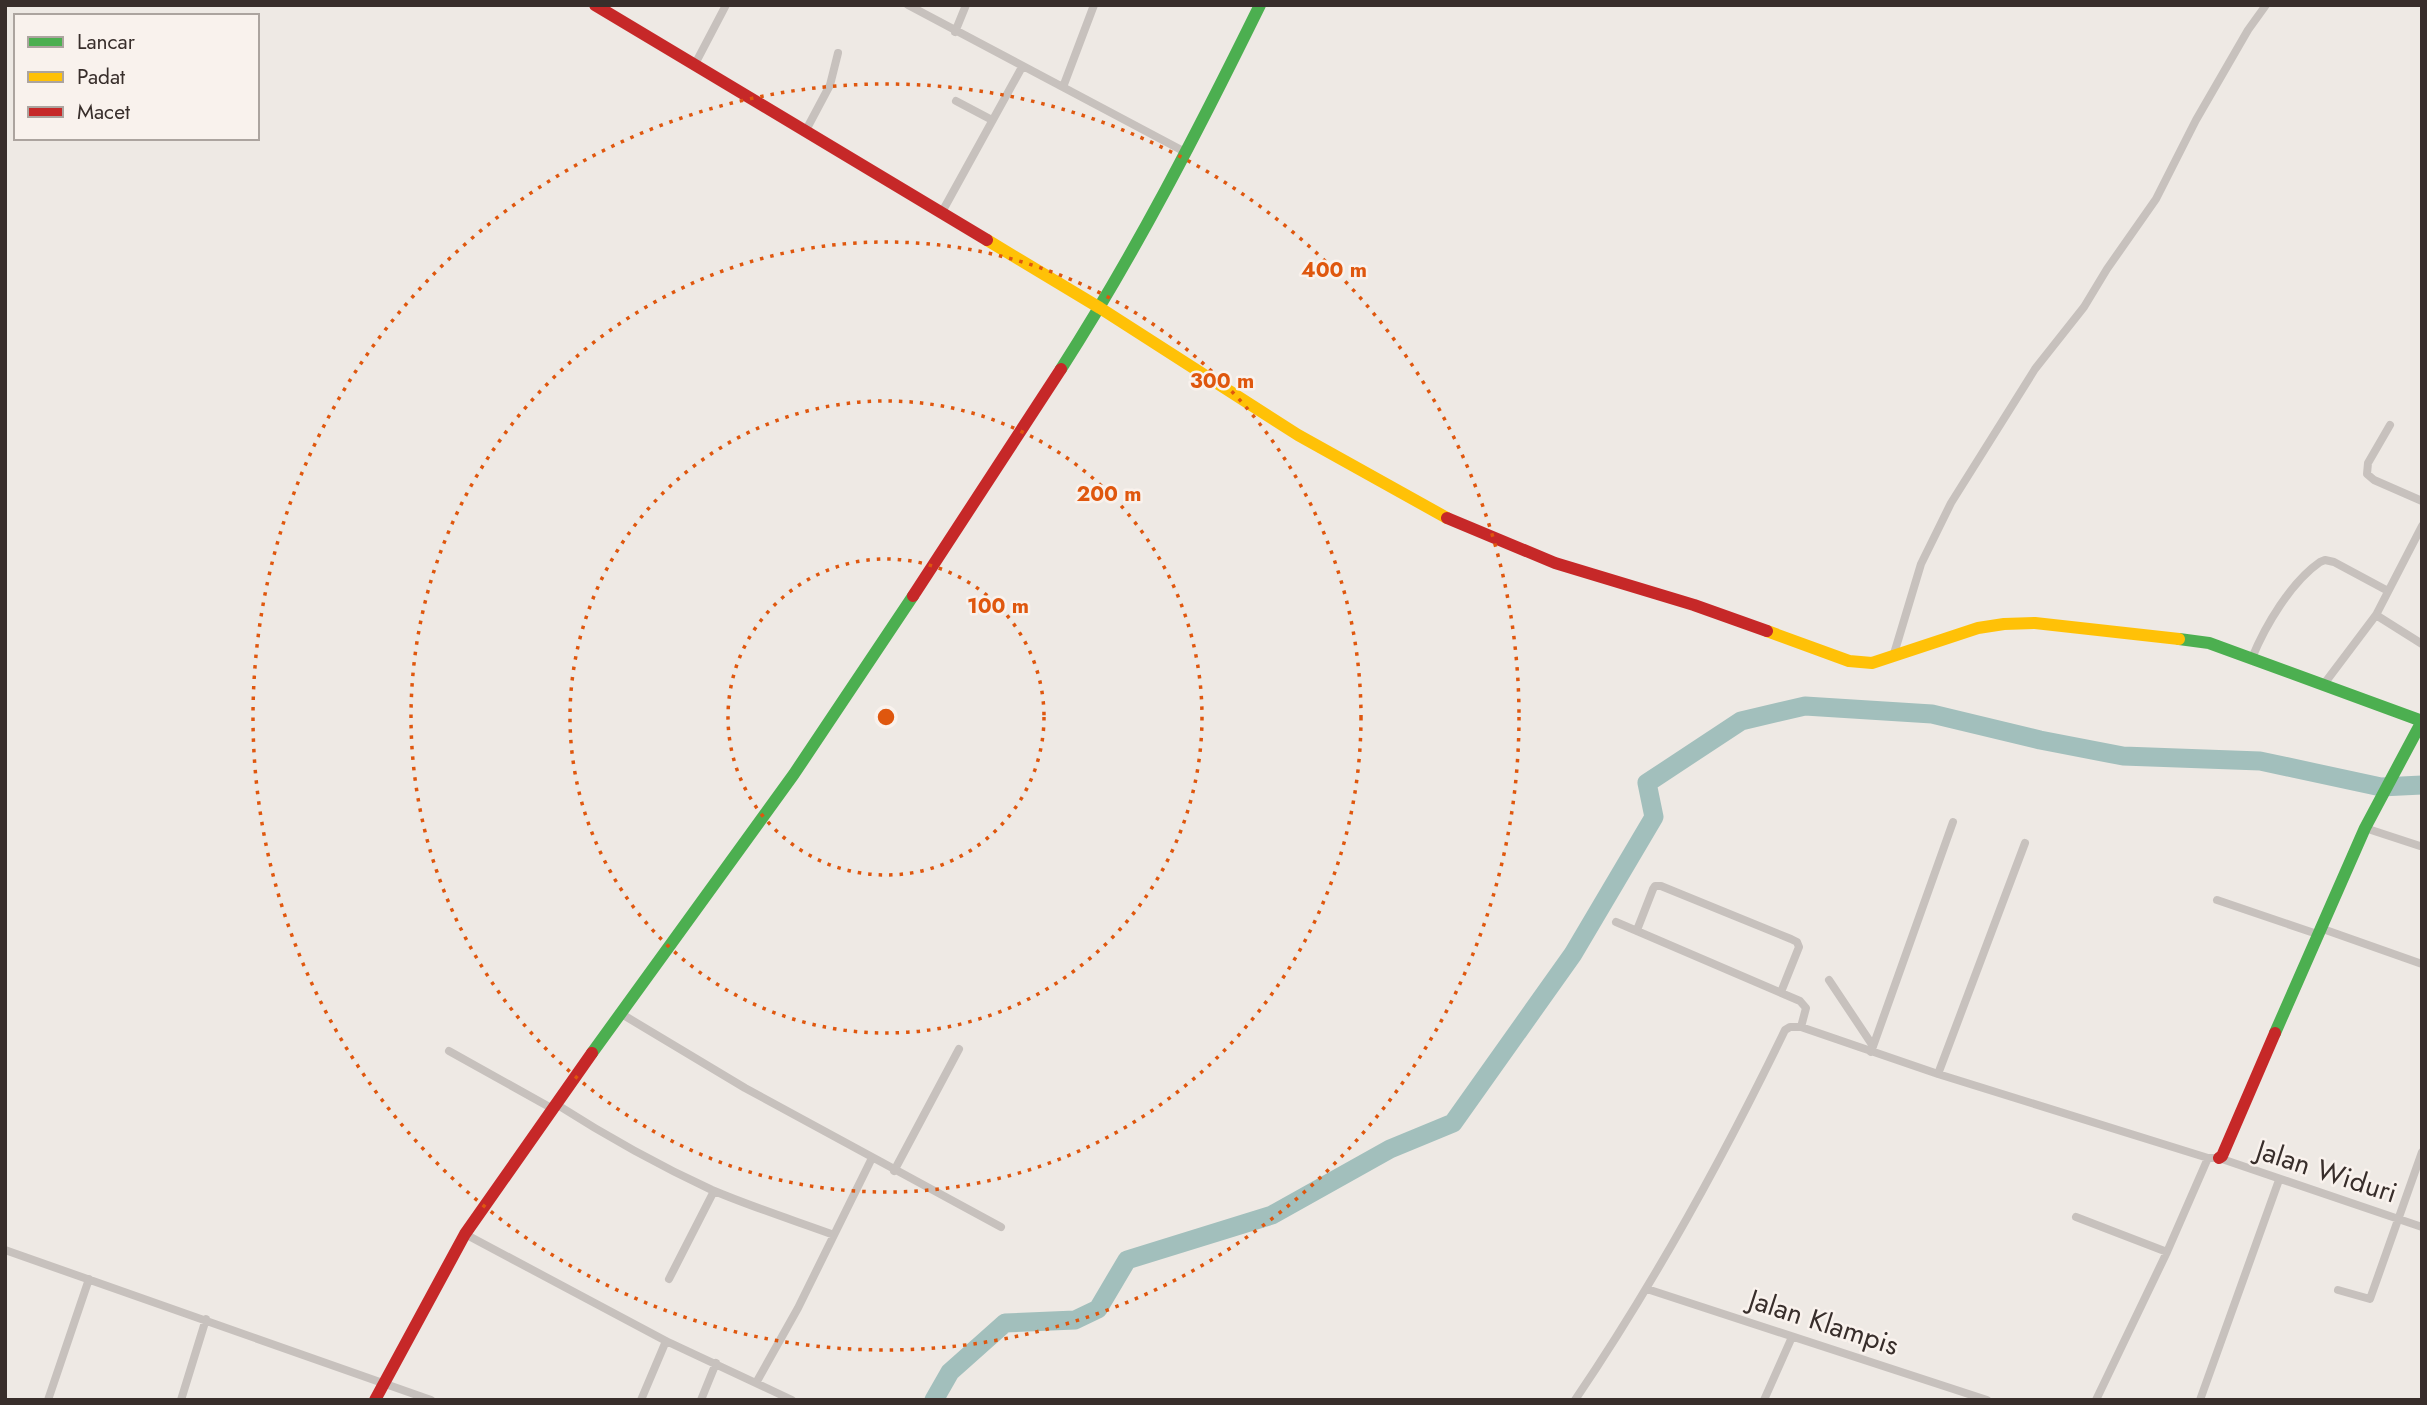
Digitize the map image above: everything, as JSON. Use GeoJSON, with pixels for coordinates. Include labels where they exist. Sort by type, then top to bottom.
{"type":"FeatureCollection","features":[{"type":"Feature","properties":{"kind":"street"},"geometry":{"type":"LineString","coordinates":[[595,5],[1100,308],[1310,442],[1421,505],[1487,537],[1555,563],[1694,605],[1849,661],[1872,663],[1989,626],[2035,623],[2119,634],[2198,640],[2422,721],[2365,828],[2222,1156],[2214,1158],[2115,1356],[2096,1400]]}},
{"type":"Feature","properties":{"kind":"street"},"geometry":{"type":"LineString","coordinates":[[694,66],[726,5]]}},
{"type":"Feature","properties":{"kind":"street"},"geometry":{"type":"LineString","coordinates":[[908,5],[1187,153]]}},
{"type":"Feature","properties":{"kind":"street"},"geometry":{"type":"LineString","coordinates":[[955,32],[967,5]]}},
{"type":"Feature","properties":{"kind":"street"},"geometry":{"type":"LineString","coordinates":[[1063,87],[1094,5]]}},
{"type":"Feature","properties":{"kind":"street"},"geometry":{"type":"LineString","coordinates":[[374,1400],[466,1234],[620,1013],[841,706],[1100,308],[1187,153],[1260,5]]}},
{"type":"Feature","properties":{"kind":"street"},"geometry":{"type":"LineString","coordinates":[[1893,657],[1921,564],[1951,503],[2035,369],[2084,307],[2156,199],[2196,120],[2248,30],[2266,5]]}},
{"type":"Feature","properties":{"kind":"street"},"geometry":{"type":"LineString","coordinates":[[805,132],[830,85],[838,53]]}},
{"type":"Feature","properties":{"kind":"street"},"geometry":{"type":"LineString","coordinates":[[942,212],[1022,67]]}},
{"type":"Feature","properties":{"kind":"street"},"geometry":{"type":"LineString","coordinates":[[956,101],[992,120]]}},
{"type":"Feature","properties":{"kind":"street"},"geometry":{"type":"LineString","coordinates":[[2390,425],[2368,463],[2367,474],[2374,481],[2422,501]]}},
{"type":"Feature","properties":{"kind":"street"},"geometry":{"type":"LineString","coordinates":[[2324,684],[2376,615],[2422,526]]}},
{"type":"Feature","properties":{"kind":"street"},"geometry":{"type":"LineString","coordinates":[[2252,658],[2263,631],[2278,608],[2319,562],[2334,562],[2388,591]]}},
{"type":"Feature","properties":{"kind":"street"},"geometry":{"type":"LineString","coordinates":[[2376,615],[2422,644]]}},
{"type":"Feature","properties":{"kind":"street"},"geometry":{"type":"LineString","coordinates":[[1872,1049],[1953,822]]}},
{"type":"Feature","properties":{"kind":"street"},"geometry":{"type":"LineString","coordinates":[[2365,828],[2420,846]]}},
{"type":"Feature","properties":{"kind":"street"},"geometry":{"type":"LineString","coordinates":[[1938,1074],[2025,843]]}},
{"type":"Feature","properties":{"kind":"street"},"geometry":{"type":"LineString","coordinates":[[1637,930],[1653,889],[1655,886],[1661,886],[1791,939],[1797,942],[1799,947],[1781,992]]}},
{"type":"Feature","properties":{"kind":"street"},"geometry":{"type":"LineString","coordinates":[[2217,900],[2422,964]]}},
{"type":"Feature","properties":{"kind":"street"},"geometry":{"type":"LineString","coordinates":[[1575,1400],[1647,1289],[1732,1139],[1785,1030],[1801,1027],[1805,1006],[1781,992],[1616,922]]}},
{"type":"Feature","properties":{"kind":"street"},"geometry":{"type":"LineString","coordinates":[[1829,980],[1872,1049]]}},
{"type":"Feature","properties":{"kind":"street"},"geometry":{"type":"LineString","coordinates":[[620,1013],[746,1088],[1001,1227]]}},
{"type":"Feature","properties":{"kind":"street","name":"Jalan Widuri"},"geometry":{"type":"LineString","coordinates":[[1801,1027],[1872,1049],[1938,1074],[2214,1158],[2422,1227]]}},
{"type":"Feature","properties":{"kind":"street"},"geometry":{"type":"LineString","coordinates":[[894,1171],[959,1049]]}},
{"type":"Feature","properties":{"kind":"street"},"geometry":{"type":"LineString","coordinates":[[449,1051],[715,1191],[834,1235]]}},
{"type":"Feature","properties":{"kind":"street"},"geometry":{"type":"LineString","coordinates":[[2338,1290],[2370,1299],[2422,1152]]}},
{"type":"Feature","properties":{"kind":"street"},"geometry":{"type":"LineString","coordinates":[[756,1382],[798,1308],[872,1158]]}},
{"type":"Feature","properties":{"kind":"street"},"geometry":{"type":"LineString","coordinates":[[2200,1400],[2279,1180]]}},
{"type":"Feature","properties":{"kind":"street"},"geometry":{"type":"LineString","coordinates":[[669,1279],[715,1191]]}},
{"type":"Feature","properties":{"kind":"street"},"geometry":{"type":"LineString","coordinates":[[2076,1217],[2167,1252]]}},
{"type":"Feature","properties":{"kind":"street"},"geometry":{"type":"LineString","coordinates":[[466,1234],[666,1341],[792,1400]]}},
{"type":"Feature","properties":{"kind":"street"},"geometry":{"type":"LineString","coordinates":[[5,1250],[431,1400]]}},
{"type":"Feature","properties":{"kind":"street"},"geometry":{"type":"LineString","coordinates":[[48,1400],[89,1279]]}},
{"type":"Feature","properties":{"kind":"street","name":"Jalan Klampis"},"geometry":{"type":"LineString","coordinates":[[1647,1289],[1987,1400]]}},
{"type":"Feature","properties":{"kind":"street"},"geometry":{"type":"LineString","coordinates":[[181,1400],[206,1319]]}},
{"type":"Feature","properties":{"kind":"street"},"geometry":{"type":"LineString","coordinates":[[1764,1400],[1792,1336]]}},
{"type":"Feature","properties":{"kind":"street"},"geometry":{"type":"LineString","coordinates":[[641,1400],[666,1341]]}},
{"type":"Feature","properties":{"kind":"street"},"geometry":{"type":"LineString","coordinates":[[701,1400],[716,1363]]}},
{"type":"Feature","properties":{"kind":"waterway"},"geometry":{"type":"LineString","coordinates":[[934,1400],[950,1372],[1005,1323],[1075,1320],[1098,1309],[1127,1260],[1272,1215],[1390,1149],[1453,1123],[1573,954],[1654,817],[1647,783],[1741,721],[1805,706],[1932,714],[2040,740],[2123,756],[2260,761],[2381,787],[2422,785]]}},
{"type":"Feature","properties":{"kind":"traffic: fast"},"geometry":{"type":"LineString","coordinates":[[1061,369],[1166,190],[1260,5]]}},
{"type":"Feature","properties":{"kind":"traffic: fast"},"geometry":{"type":"LineString","coordinates":[[592,1053],[794,774],[913,596]]}},
{"type":"Feature","properties":{"kind":"traffic: fast"},"geometry":{"type":"LineString","coordinates":[[2179,639],[2209,643],[2422,721],[2365,828],[2275,1033]]}},
{"type":"Feature","properties":{"kind":"traffic: slow"},"geometry":{"type":"LineString","coordinates":[[987,240],[1100,308],[1298,435],[1447,518]]}},
{"type":"Feature","properties":{"kind":"traffic: slow"},"geometry":{"type":"LineString","coordinates":[[1767,631],[1849,661],[1872,663],[1978,628],[2004,624],[2035,623],[2179,639]]}},
{"type":"Feature","properties":{"kind":"traffic: jam"},"geometry":{"type":"LineString","coordinates":[[595,5],[987,240]]}},
{"type":"Feature","properties":{"kind":"traffic: jam"},"geometry":{"type":"LineString","coordinates":[[913,596],[1061,369]]}},
{"type":"Feature","properties":{"kind":"traffic: jam"},"geometry":{"type":"LineString","coordinates":[[1447,518],[1555,563],[1694,605],[1767,631]]}},
{"type":"Feature","properties":{"kind":"traffic: jam"},"geometry":{"type":"LineString","coordinates":[[2219,1158],[2275,1033]]}},
{"type":"Feature","properties":{"kind":"traffic: jam"},"geometry":{"type":"LineString","coordinates":[[375,1400],[465,1234],[592,1053]]}}]}
